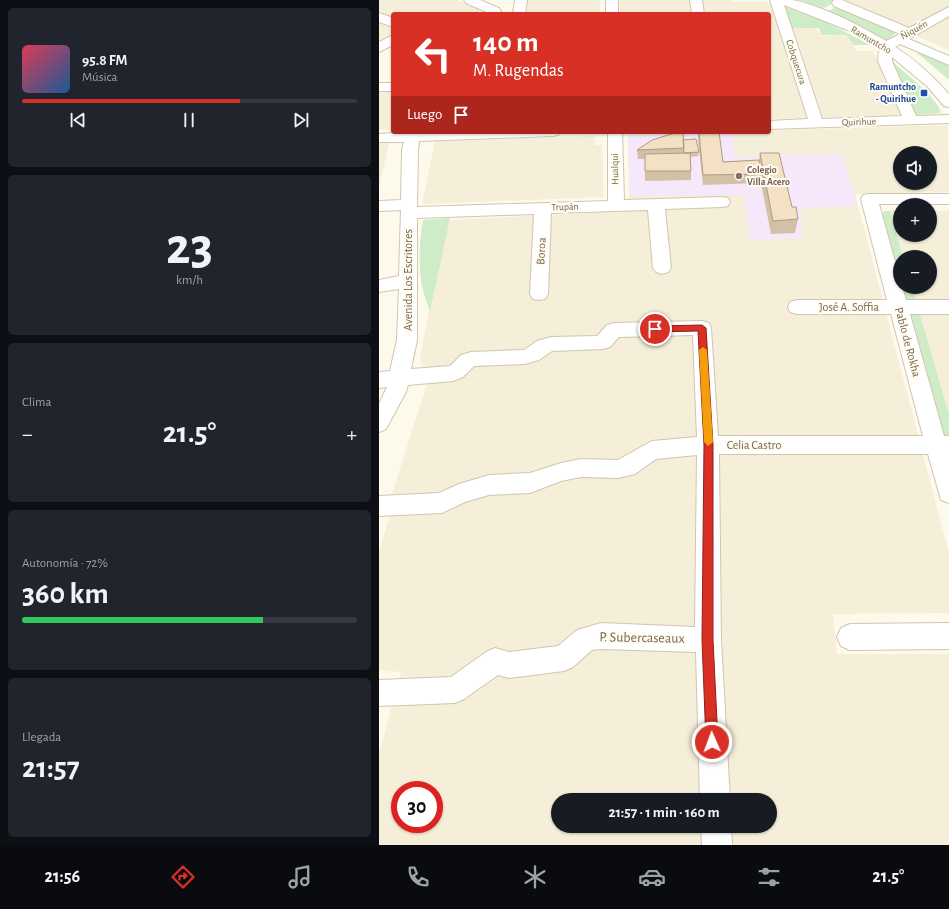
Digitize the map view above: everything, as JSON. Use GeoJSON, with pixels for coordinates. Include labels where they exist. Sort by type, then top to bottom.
{"type":"FeatureCollection","features":[{"type":"Feature","properties":{"kind":"street"},"geometry":{"type":"LineString","coordinates":[[470,0],[497,9]]}},
{"type":"Feature","properties":{"kind":"street"},"geometry":{"type":"LineString","coordinates":[[519,12],[521,0]]}},
{"type":"Feature","properties":{"kind":"street"},"geometry":{"type":"LineString","coordinates":[[612,0],[612,12]]}},
{"type":"Feature","properties":{"kind":"street"},"geometry":{"type":"LineString","coordinates":[[696,0],[698,12]]}},
{"type":"Feature","properties":{"kind":"street","name":"Cobquecura"},"geometry":{"type":"LineString","coordinates":[[776,0],[816,124]]}},
{"type":"Feature","properties":{"kind":"street","name":"Ramuntcho"},"geometry":{"type":"LineString","coordinates":[[779,0],[817,13],[849,27],[886,47],[926,78],[949,103]]}},
{"type":"Feature","properties":{"kind":"street"},"geometry":{"type":"LineString","coordinates":[[817,13],[842,2]]}},
{"type":"Feature","properties":{"kind":"street","name":"Ramuntcho"},"geometry":{"type":"LineString","coordinates":[[842,2],[949,61]]}},
{"type":"Feature","properties":{"kind":"street","name":"Ñiquén"},"geometry":{"type":"LineString","coordinates":[[886,47],[949,11]]}},
{"type":"Feature","properties":{"kind":"street"},"geometry":{"type":"LineString","coordinates":[[379,17],[391,22]]}},
{"type":"Feature","properties":{"kind":"street"},"geometry":{"type":"LineString","coordinates":[[379,48],[391,40]]}},
{"type":"Feature","properties":{"kind":"street"},"geometry":{"type":"LineString","coordinates":[[886,47],[885,61],[911,120]]}},
{"type":"Feature","properties":{"kind":"street"},"geometry":{"type":"LineString","coordinates":[[379,87],[391,87]]}},
{"type":"Feature","properties":{"kind":"street","name":"Quirihue"},"geometry":{"type":"LineString","coordinates":[[771,125],[949,119]]}},
{"type":"Feature","properties":{"kind":"street"},"geometry":{"type":"LineString","coordinates":[[379,138],[413,134]]}},
{"type":"Feature","properties":{"kind":"street","name":"Avenida Los Escritores"},"geometry":{"type":"LineString","coordinates":[[379,423],[392,401],[401,376],[407,340],[408,209],[410,150],[413,134]]}},
{"type":"Feature","properties":{"kind":"street","name":"Hualqui"},"geometry":{"type":"LineString","coordinates":[[615,134],[616,205]]}},
{"type":"Feature","properties":{"kind":"street","name":"Pablo de Rokha"},"geometry":{"type":"LineString","coordinates":[[949,198],[869,199],[899,307],[943,445],[949,493]]}},
{"type":"Feature","properties":{"kind":"street","name":"Trupán"},"geometry":{"type":"LineString","coordinates":[[379,206],[408,209],[543,208],[722,202]]}},
{"type":"Feature","properties":{"kind":"street"},"geometry":{"type":"LineString","coordinates":[[656,204],[662,268]]}},
{"type":"Feature","properties":{"kind":"street","name":"Boroa"},"geometry":{"type":"LineString","coordinates":[[539,294],[543,208]]}},
{"type":"Feature","properties":{"kind":"street"},"geometry":{"type":"LineString","coordinates":[[379,286],[408,281]]}},
{"type":"Feature","properties":{"kind":"street","name":"José A. Soffia"},"geometry":{"type":"LineString","coordinates":[[797,307],[949,307]]}},
{"type":"Feature","properties":{"kind":"street"},"geometry":{"type":"LineString","coordinates":[[379,380],[401,376],[453,373],[458,371],[467,361],[471,359],[525,357],[551,344],[603,342],[614,330],[702,328],[708,445],[708,640],[715,793]]}},
{"type":"Feature","properties":{"kind":"street","name":"Celia Castro"},"geometry":{"type":"LineString","coordinates":[[379,506],[442,503],[459,494],[489,485],[530,483],[561,472],[581,468],[618,469],[627,467],[652,450],[708,445],[943,445]]}},
{"type":"Feature","properties":{"kind":"street","name":"P. Subercaseaux"},"geometry":{"type":"LineString","coordinates":[[379,693],[455,690],[495,661],[509,665],[564,658],[586,639],[601,636],[708,640]]}},
{"type":"Feature","properties":{"kind":"street"},"geometry":{"type":"LineString","coordinates":[[850,638],[949,636]]}},
{"type":"Feature","properties":{"kind":"street"},"geometry":{"type":"LineString","coordinates":[[716,833],[717,845]]}},
{"type":"Feature","properties":{"kind":"shaded area"},"geometry":{"type":"Polygon","coordinates":[[[379,0],[457,0],[480,10],[478,12],[391,12],[391,35],[379,43],[379,0]]]}},
{"type":"Feature","properties":{"kind":"shaded area"},"geometry":{"type":"Polygon","coordinates":[[[524,0],[600,0],[600,12],[522,12],[524,0]]]}},
{"type":"Feature","properties":{"kind":"shaded area"},"geometry":{"type":"Polygon","coordinates":[[[620,0],[732,0],[733,2],[766,2],[771,4],[779,28],[816,28],[821,36],[849,35],[856,51],[873,51],[903,115],[771,119],[771,12],[620,12],[620,0]]]}},
{"type":"Feature","properties":{"kind":"shaded area"},"geometry":{"type":"Polygon","coordinates":[[[836,0],[949,0],[949,50],[917,36],[907,27],[836,0]]]}},
{"type":"Feature","properties":{"kind":"shaded area"},"geometry":{"type":"Polygon","coordinates":[[[379,90],[391,90],[391,130],[379,130],[379,90]]]}},
{"type":"Feature","properties":{"kind":"shaded area"},"geometry":{"type":"Polygon","coordinates":[[[948,125],[949,192],[855,194],[949,554],[949,613],[833,614],[837,654],[949,654],[949,845],[379,845],[379,754],[401,672],[379,670],[379,551],[390,516],[391,497],[428,381],[420,358],[446,223],[450,220],[629,211],[628,135],[771,134],[771,131],[948,125]]]}},
{"type":"Feature","properties":{"kind":"shaded area","name":"Colegio Villa Acero"},"geometry":{"type":"Polygon","coordinates":[[[732,134],[736,157],[842,154],[857,206],[800,208],[803,238],[751,240],[744,195],[630,196],[628,136],[732,134]]]}},
{"type":"Feature","properties":{"kind":"shaded area"},"geometry":{"type":"Polygon","coordinates":[[[595,136],[595,145],[602,145],[604,197],[422,204],[435,141],[595,136]]]}},
{"type":"Feature","properties":{"kind":"shaded area"},"geometry":{"type":"Polygon","coordinates":[[[379,143],[389,143],[379,187],[379,143]]]}},
{"type":"Feature","properties":{"kind":"shaded area"},"geometry":{"type":"Polygon","coordinates":[[[890,211],[893,211],[893,222],[890,211]]]}},
{"type":"Feature","properties":{"kind":"shaded area"},"geometry":{"type":"Polygon","coordinates":[[[937,211],[949,211],[949,413],[914,294],[937,294],[937,250],[901,250],[899,242],[937,242],[937,211]]]}},
{"type":"Feature","properties":{"kind":"green space"},"geometry":{"type":"Polygon","coordinates":[[[798,0],[839,0],[824,8],[798,0]]]}},
{"type":"Feature","properties":{"kind":"green space"},"geometry":{"type":"Polygon","coordinates":[[[839,5],[898,31],[886,41],[862,26],[827,12],[839,5]]]}},
{"type":"Feature","properties":{"kind":"green space"},"geometry":{"type":"Polygon","coordinates":[[[783,6],[832,25],[870,45],[853,45],[847,35],[821,35],[819,28],[789,28],[783,6]]]}},
{"type":"Feature","properties":{"kind":"green space"},"geometry":{"type":"Polygon","coordinates":[[[902,40],[949,58],[949,80],[902,40]]]}},
{"type":"Feature","properties":{"kind":"green space"},"geometry":{"type":"Polygon","coordinates":[[[890,60],[927,92],[941,113],[914,115],[890,60]]]}},
{"type":"Feature","properties":{"kind":"green space"},"geometry":{"type":"Polygon","coordinates":[[[884,211],[890,211],[893,222],[893,242],[899,242],[901,250],[893,250],[893,262],[881,218],[884,211]]]}},
{"type":"Feature","properties":{"kind":"green space"},"geometry":{"type":"Polygon","coordinates":[[[450,218],[430,311],[423,289],[420,266],[420,244],[423,220],[450,218]]]}},
{"type":"Feature","properties":{"kind":"green space"},"geometry":{"type":"Polygon","coordinates":[[[902,294],[914,294],[949,414],[949,470],[902,294]]]}},
{"type":"Feature","properties":{"kind":"building"},"geometry":{"type":"Polygon","coordinates":[[[672,134],[683,134],[684,148],[637,150],[652,140],[672,134]]]}},
{"type":"Feature","properties":{"kind":"building"},"geometry":{"type":"Polygon","coordinates":[[[699,134],[719,134],[723,162],[759,160],[761,174],[703,175],[699,134]]]}},
{"type":"Feature","properties":{"kind":"building"},"geometry":{"type":"Polygon","coordinates":[[[696,139],[699,152],[684,153],[683,140],[696,139]]]}},
{"type":"Feature","properties":{"kind":"building"},"geometry":{"type":"Polygon","coordinates":[[[690,153],[691,171],[645,171],[645,154],[690,153]]]}},
{"type":"Feature","properties":{"kind":"building"},"geometry":{"type":"Polygon","coordinates":[[[760,153],[779,153],[792,207],[796,207],[798,219],[773,221],[760,153]]]}},
{"type":"Feature","properties":{"kind":"slow traffic"},"geometry":{"type":"LineString","coordinates":[[703,350],[708,442]]}},
{"type":"Feature","properties":{"kind":"place","name":"Ramuntcho - Quirihue"},"geometry":{"type":"Point","coordinates":[924,93]}},
{"type":"Feature","properties":{"kind":"place","name":"Colegio Villa Acero"},"geometry":{"type":"Point","coordinates":[739,176]}},
{"type":"Feature","properties":{"kind":"route"},"geometry":{"type":"LineString","coordinates":[[655,329],[702,328],[708,445],[708,640],[712,742]]}}]}
